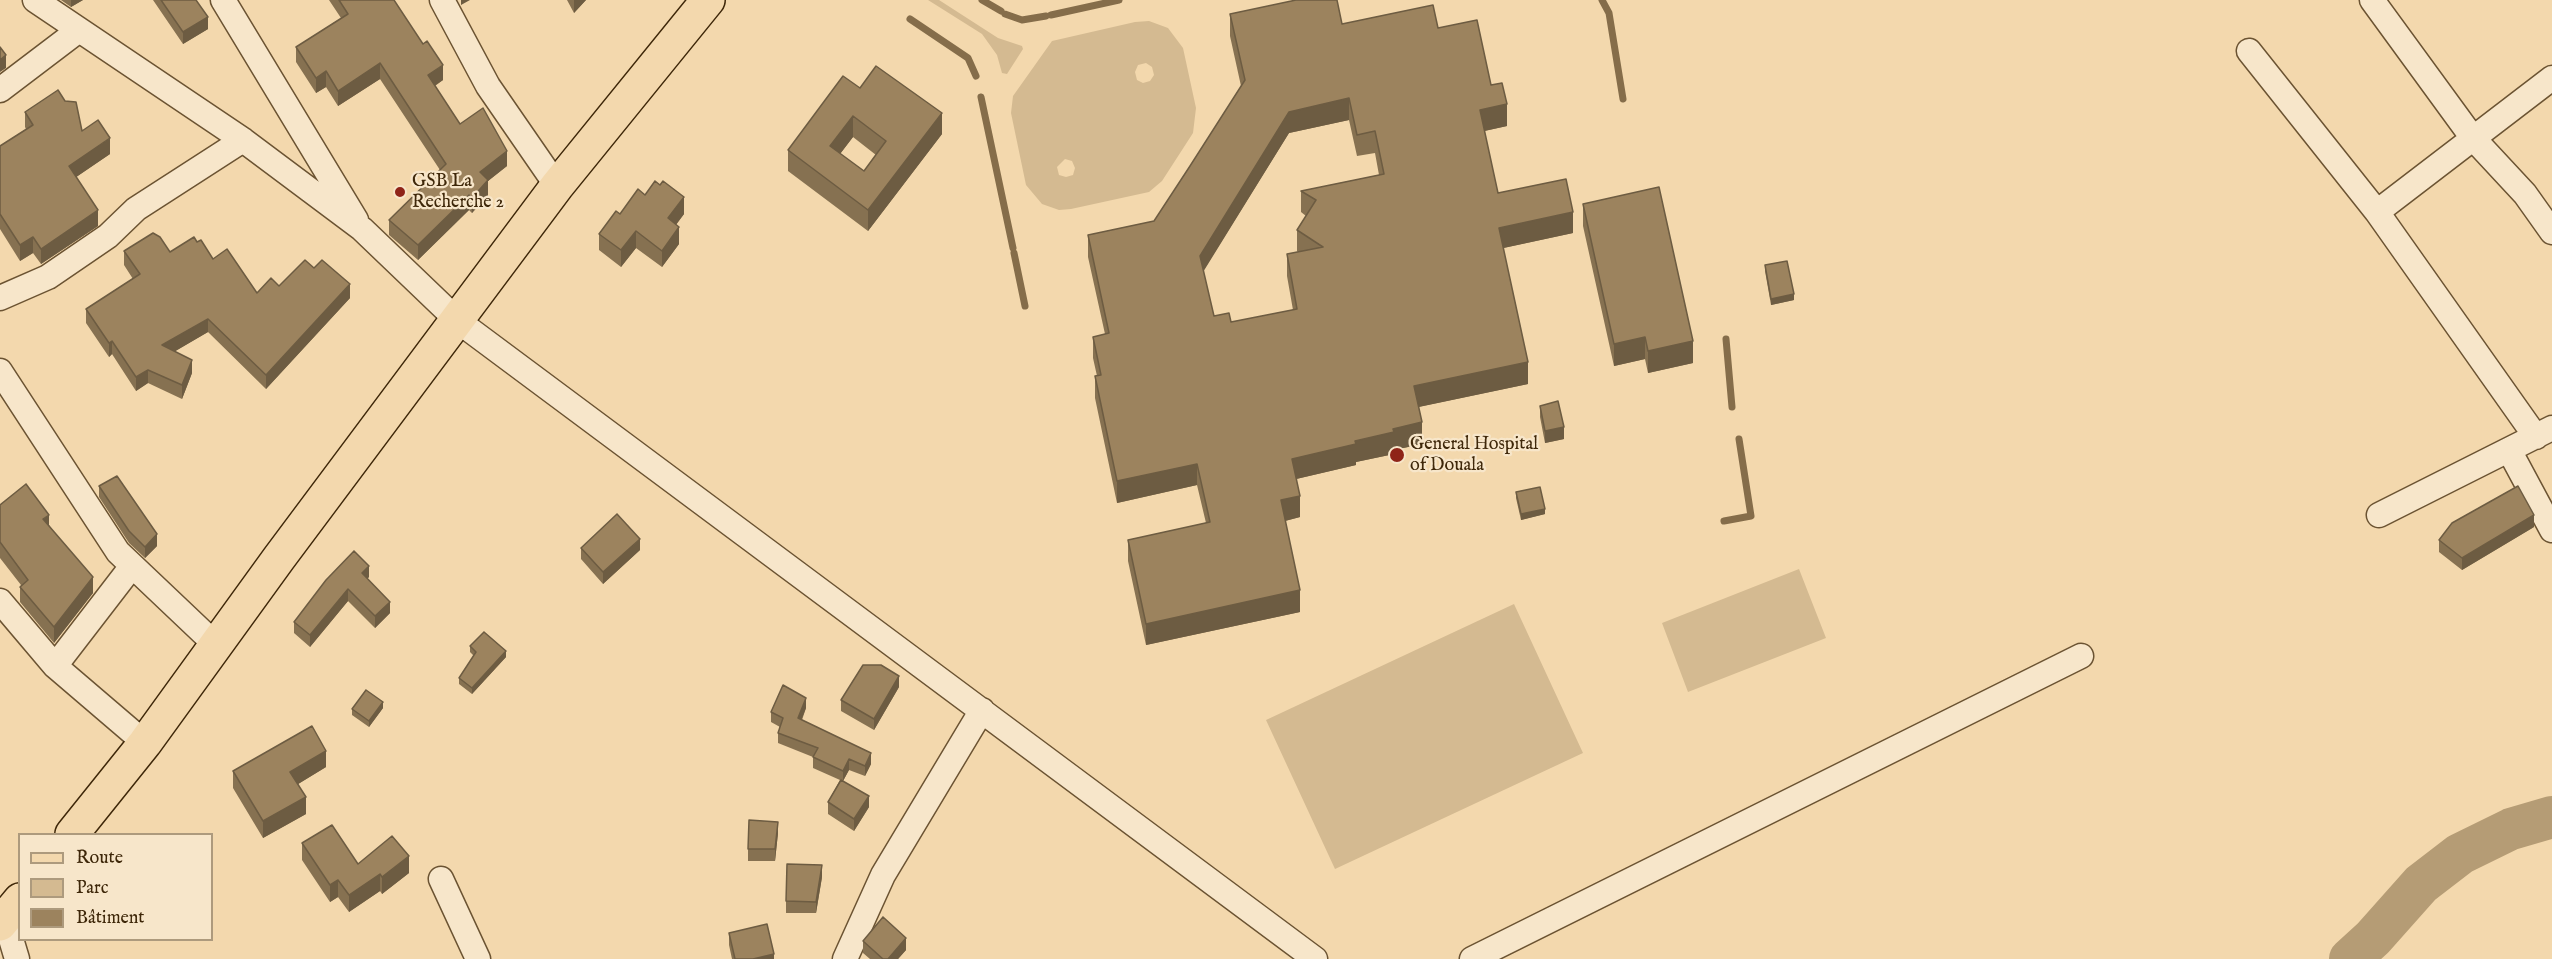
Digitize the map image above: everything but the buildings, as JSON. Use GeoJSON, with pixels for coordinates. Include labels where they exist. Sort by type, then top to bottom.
{"type":"FeatureCollection","features":[{"type":"Feature","properties":{"kind":"main road"},"geometry":{"type":"LineString","coordinates":[[73,833],[144,743],[557,186],[708,0]]}},
{"type":"Feature","properties":{"kind":"street"},"geometry":{"type":"LineString","coordinates":[[34,0],[243,141],[362,229],[458,321],[1315,959]]}},
{"type":"Feature","properties":{"kind":"street"},"geometry":{"type":"LineString","coordinates":[[223,0],[362,229]]}},
{"type":"Feature","properties":{"kind":"street"},"geometry":{"type":"LineString","coordinates":[[442,0],[488,86],[557,186]]}},
{"type":"Feature","properties":{"kind":"street"},"geometry":{"type":"LineString","coordinates":[[2372,0],[2472,137],[2525,194],[2552,232]]}},
{"type":"Feature","properties":{"kind":"street"},"geometry":{"type":"LineString","coordinates":[[0,90],[79,30]]}},
{"type":"Feature","properties":{"kind":"street"},"geometry":{"type":"LineString","coordinates":[[2248,51],[2377,212],[2544,432],[2379,515]]}},
{"type":"Feature","properties":{"kind":"street"},"geometry":{"type":"LineString","coordinates":[[2377,212],[2552,78]]}},
{"type":"Feature","properties":{"kind":"street"},"geometry":{"type":"LineString","coordinates":[[0,298],[48,277],[108,236],[136,209],[243,141]]}},
{"type":"Feature","properties":{"kind":"street"},"geometry":{"type":"LineString","coordinates":[[0,372],[118,552],[216,645]]}},
{"type":"Feature","properties":{"kind":"street"},"geometry":{"type":"LineString","coordinates":[[2509,450],[2552,530]]}},
{"type":"Feature","properties":{"kind":"street"},"geometry":{"type":"LineString","coordinates":[[55,666],[132,566]]}},
{"type":"Feature","properties":{"kind":"street"},"geometry":{"type":"LineString","coordinates":[[0,601],[55,666],[144,743]]}},
{"type":"Feature","properties":{"kind":"street"},"geometry":{"type":"LineString","coordinates":[[1472,959],[2080,656]]}},
{"type":"Feature","properties":{"kind":"street"},"geometry":{"type":"LineString","coordinates":[[844,959],[883,875],[982,710]]}},
{"type":"Feature","properties":{"kind":"street"},"geometry":{"type":"LineString","coordinates":[[441,879],[478,959]]}},
{"type":"Feature","properties":{"kind":"street"},"geometry":{"type":"LineString","coordinates":[[8,914],[17,959]]}},
{"type":"Feature","properties":{"kind":"green space"},"geometry":{"type":"Polygon","coordinates":[[[928,0],[939,0],[998,38],[1022,46],[1023,49],[1007,74],[1002,73],[997,55],[982,34],[928,0]]]}},
{"type":"Feature","properties":{"kind":"green space"},"geometry":{"type":"Polygon","coordinates":[[[1149,21],[1168,28],[1183,48],[1196,108],[1193,133],[1162,181],[1149,192],[1071,209],[1059,210],[1042,204],[1026,185],[1011,113],[1013,96],[1052,41],[1135,22],[1149,21]],[[1146,63],[1138,65],[1135,72],[1137,80],[1143,83],[1150,81],[1154,75],[1152,67],[1146,63]],[[1065,159],[1057,167],[1059,175],[1066,177],[1073,175],[1075,168],[1072,161],[1065,159]]]}},
{"type":"Feature","properties":{"kind":"green space"},"geometry":{"type":"Polygon","coordinates":[[[1799,569],[1826,638],[1688,692],[1662,623],[1799,569]]]}},
{"type":"Feature","properties":{"kind":"green space"},"geometry":{"type":"Polygon","coordinates":[[[1514,604],[1583,753],[1335,869],[1266,720],[1514,604]]]}},
{"type":"Feature","properties":{"kind":"waterway"},"geometry":{"type":"LineString","coordinates":[[982,0],[1001,11]]}},
{"type":"Feature","properties":{"kind":"waterway"},"geometry":{"type":"LineString","coordinates":[[1051,15],[1119,0]]}},
{"type":"Feature","properties":{"kind":"waterway"},"geometry":{"type":"LineString","coordinates":[[1602,0],[1609,13],[1623,99]]}},
{"type":"Feature","properties":{"kind":"waterway"},"geometry":{"type":"LineString","coordinates":[[1005,14],[1022,20],[1046,16]]}},
{"type":"Feature","properties":{"kind":"waterway"},"geometry":{"type":"LineString","coordinates":[[910,19],[968,58],[976,76]]}},
{"type":"Feature","properties":{"kind":"waterway"},"geometry":{"type":"LineString","coordinates":[[981,97],[1013,248]]}},
{"type":"Feature","properties":{"kind":"waterway"},"geometry":{"type":"LineString","coordinates":[[1014,253],[1025,306]]}},
{"type":"Feature","properties":{"kind":"waterway"},"geometry":{"type":"LineString","coordinates":[[1726,339],[1732,407]]}},
{"type":"Feature","properties":{"kind":"waterway"},"geometry":{"type":"LineString","coordinates":[[1724,521],[1751,516],[1739,439]]}},
{"type":"Feature","properties":{"kind":"waterway"},"geometry":{"type":"LineString","coordinates":[[2350,959],[2373,938],[2421,884],[2460,854],[2511,829],[2552,817]]}},
{"type":"Feature","properties":{"kind":"place","name":"GSB La Recherche 2"},"geometry":{"type":"Point","coordinates":[400,192]}},
{"type":"Feature","properties":{"kind":"place","name":"General Hospital of Douala"},"geometry":{"type":"Point","coordinates":[1397,455]}}]}
